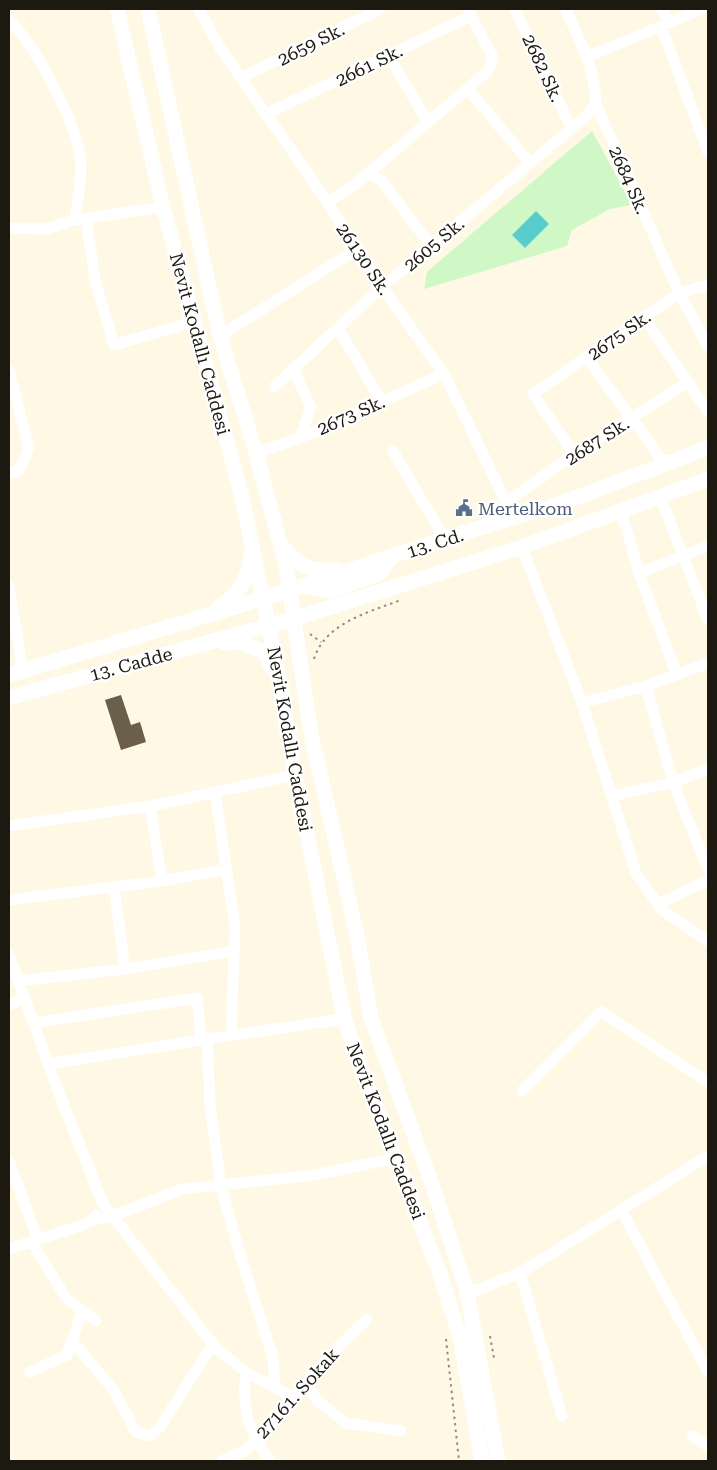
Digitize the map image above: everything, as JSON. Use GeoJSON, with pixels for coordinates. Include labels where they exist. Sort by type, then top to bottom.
{"type":"FeatureCollection","features":[{"type":"Feature","properties":{"kind":"main road","name":"Nevit Kodallı Caddesi"},"geometry":{"type":"LineString","coordinates":[[117,9],[162,206],[243,500],[280,684],[295,775],[344,1016],[356,1055],[440,1274],[461,1341],[482,1461]]}},
{"type":"Feature","properties":{"kind":"main road","name":"Nevit Kodallı Caddesi"},"geometry":{"type":"LineString","coordinates":[[148,9],[220,336],[256,453],[286,566],[297,588],[296,640],[311,734],[357,935],[371,1018],[433,1187],[466,1292],[498,1461]]}},
{"type":"Feature","properties":{"kind":"main road","name":"13. Cd."},"geometry":{"type":"LineString","coordinates":[[244,604],[559,504],[708,448]]}},
{"type":"Feature","properties":{"kind":"main road","name":"13. Cd."},"geometry":{"type":"LineString","coordinates":[[253,631],[522,546],[708,479]]}},
{"type":"Feature","properties":{"kind":"main road"},"geometry":{"type":"LineString","coordinates":[[243,500],[256,517],[265,556],[259,578]]}},
{"type":"Feature","properties":{"kind":"main road"},"geometry":{"type":"LineString","coordinates":[[280,543],[298,564],[322,571],[354,569]]}},
{"type":"Feature","properties":{"kind":"main road"},"geometry":{"type":"LineString","coordinates":[[205,616],[232,599],[248,576],[253,547]]}},
{"type":"Feature","properties":{"kind":"main road"},"geometry":{"type":"LineString","coordinates":[[297,588],[330,591],[379,574],[392,556]]}},
{"type":"Feature","properties":{"kind":"main road","name":"13. Cadde"},"geometry":{"type":"LineString","coordinates":[[16,673],[244,604]]}},
{"type":"Feature","properties":{"kind":"main road"},"geometry":{"type":"LineString","coordinates":[[173,653],[188,638],[235,626],[253,631]]}},
{"type":"Feature","properties":{"kind":"main road","name":"13. Cadde"},"geometry":{"type":"LineString","coordinates":[[9,698],[253,631]]}},
{"type":"Feature","properties":{"kind":"main road"},"geometry":{"type":"LineString","coordinates":[[208,643],[238,642],[263,651],[280,684]]}},
{"type":"Feature","properties":{"kind":"street","name":"26130 Sk."},"geometry":{"type":"LineString","coordinates":[[199,9],[220,48],[328,202],[382,287],[444,374],[514,518]]}},
{"type":"Feature","properties":{"kind":"street","name":"2659 Sk."},"geometry":{"type":"LineString","coordinates":[[241,78],[380,9]]}},
{"type":"Feature","properties":{"kind":"street","name":"2682 Sk."},"geometry":{"type":"LineString","coordinates":[[515,9],[571,128]]}},
{"type":"Feature","properties":{"kind":"street","name":"2684 Sk."},"geometry":{"type":"LineString","coordinates":[[565,9],[587,57],[595,82],[596,104],[679,293],[708,346]]}},
{"type":"Feature","properties":{"kind":"street"},"geometry":{"type":"LineString","coordinates":[[662,9],[665,24],[708,152]]}},
{"type":"Feature","properties":{"kind":"street"},"geometry":{"type":"LineString","coordinates":[[587,57],[702,9]]}},
{"type":"Feature","properties":{"kind":"street"},"geometry":{"type":"LineString","coordinates":[[328,202],[370,173],[488,71],[493,58],[470,12]]}},
{"type":"Feature","properties":{"kind":"street","name":"2661 Sk."},"geometry":{"type":"LineString","coordinates":[[266,114],[389,56],[470,12]]}},
{"type":"Feature","properties":{"kind":"street"},"geometry":{"type":"LineString","coordinates":[[9,20],[20,31],[60,99],[74,134],[81,165],[80,219],[114,345],[193,322]]}},
{"type":"Feature","properties":{"kind":"street"},"geometry":{"type":"LineString","coordinates":[[389,56],[428,124]]}},
{"type":"Feature","properties":{"kind":"street"},"geometry":{"type":"LineString","coordinates":[[468,90],[530,163]]}},
{"type":"Feature","properties":{"kind":"street","name":"2605 Sk."},"geometry":{"type":"LineString","coordinates":[[274,387],[382,287],[584,118],[596,104]]}},
{"type":"Feature","properties":{"kind":"street"},"geometry":{"type":"LineString","coordinates":[[370,173],[382,181],[431,246]]}},
{"type":"Feature","properties":{"kind":"street"},"geometry":{"type":"LineString","coordinates":[[9,228],[47,229],[80,219],[162,206]]}},
{"type":"Feature","properties":{"kind":"street"},"geometry":{"type":"LineString","coordinates":[[220,336],[357,249]]}},
{"type":"Feature","properties":{"kind":"street","name":"2675 Sk."},"geometry":{"type":"LineString","coordinates":[[574,454],[533,394],[679,293],[708,285]]}},
{"type":"Feature","properties":{"kind":"street"},"geometry":{"type":"LineString","coordinates":[[644,317],[708,412]]}},
{"type":"Feature","properties":{"kind":"street"},"geometry":{"type":"LineString","coordinates":[[338,328],[382,402]]}},
{"type":"Feature","properties":{"kind":"street"},"geometry":{"type":"LineString","coordinates":[[587,358],[665,464]]}},
{"type":"Feature","properties":{"kind":"street"},"geometry":{"type":"LineString","coordinates":[[293,369],[312,407],[300,438]]}},
{"type":"Feature","properties":{"kind":"street"},"geometry":{"type":"LineString","coordinates":[[9,370],[29,448],[19,470],[9,474]]}},
{"type":"Feature","properties":{"kind":"street","name":"2673 Sk."},"geometry":{"type":"LineString","coordinates":[[256,453],[300,438],[444,374]]}},
{"type":"Feature","properties":{"kind":"street","name":"2687 Sk."},"geometry":{"type":"LineString","coordinates":[[507,502],[574,454],[688,382]]}},
{"type":"Feature","properties":{"kind":"street"},"geometry":{"type":"LineString","coordinates":[[393,451],[445,539]]}},
{"type":"Feature","properties":{"kind":"street"},"geometry":{"type":"LineString","coordinates":[[660,496],[708,620]]}},
{"type":"Feature","properties":{"kind":"street"},"geometry":{"type":"LineString","coordinates":[[621,511],[639,573],[677,675]]}},
{"type":"Feature","properties":{"kind":"street"},"geometry":{"type":"LineString","coordinates":[[522,546],[582,703],[636,873],[662,910],[708,941]]}},
{"type":"Feature","properties":{"kind":"street"},"geometry":{"type":"LineString","coordinates":[[639,573],[708,546]]}},
{"type":"Feature","properties":{"kind":"street"},"geometry":{"type":"LineString","coordinates":[[9,586],[16,673]]}},
{"type":"Feature","properties":{"kind":"street"},"geometry":{"type":"LineString","coordinates":[[582,703],[646,686],[708,663]]}},
{"type":"Feature","properties":{"kind":"street"},"geometry":{"type":"LineString","coordinates":[[646,686],[673,782],[708,869]]}},
{"type":"Feature","properties":{"kind":"street"},"geometry":{"type":"LineString","coordinates":[[612,796],[673,782],[708,769]]}},
{"type":"Feature","properties":{"kind":"street"},"geometry":{"type":"LineString","coordinates":[[9,826],[150,806],[295,775]]}},
{"type":"Feature","properties":{"kind":"street"},"geometry":{"type":"LineString","coordinates":[[215,792],[235,927],[231,1034]]}},
{"type":"Feature","properties":{"kind":"street"},"geometry":{"type":"LineString","coordinates":[[150,806],[162,881]]}},
{"type":"Feature","properties":{"kind":"street"},"geometry":{"type":"LineString","coordinates":[[9,900],[162,881],[226,869]]}},
{"type":"Feature","properties":{"kind":"street"},"geometry":{"type":"LineString","coordinates":[[658,904],[708,880]]}},
{"type":"Feature","properties":{"kind":"street"},"geometry":{"type":"LineString","coordinates":[[114,887],[126,969]]}},
{"type":"Feature","properties":{"kind":"street"},"geometry":{"type":"LineString","coordinates":[[18,981],[126,969],[234,951]]}},
{"type":"Feature","properties":{"kind":"street"},"geometry":{"type":"LineString","coordinates":[[9,955],[48,1064],[103,1204],[213,1344],[246,1372],[294,1398]]}},
{"type":"Feature","properties":{"kind":"street"},"geometry":{"type":"LineString","coordinates":[[9,1004],[24,998]]}},
{"type":"Feature","properties":{"kind":"street"},"geometry":{"type":"LineString","coordinates":[[33,1023],[197,998],[204,1039],[210,1104],[221,1186],[238,1251],[273,1358],[275,1388]]}},
{"type":"Feature","properties":{"kind":"street"},"geometry":{"type":"LineString","coordinates":[[522,1091],[601,1012],[708,1082]]}},
{"type":"Feature","properties":{"kind":"street"},"geometry":{"type":"LineString","coordinates":[[48,1064],[231,1034],[336,1020],[344,1016]]}},
{"type":"Feature","properties":{"kind":"street"},"geometry":{"type":"LineString","coordinates":[[466,1292],[477,1290],[520,1273],[708,1156]]}},
{"type":"Feature","properties":{"kind":"street"},"geometry":{"type":"LineString","coordinates":[[9,1249],[83,1226],[93,1220],[112,1216],[183,1189],[315,1174],[395,1158]]}},
{"type":"Feature","properties":{"kind":"street"},"geometry":{"type":"LineString","coordinates":[[9,1161],[35,1241],[66,1298],[96,1321]]}},
{"type":"Feature","properties":{"kind":"street"},"geometry":{"type":"LineString","coordinates":[[93,1220],[103,1204]]}},
{"type":"Feature","properties":{"kind":"street"},"geometry":{"type":"LineString","coordinates":[[621,1210],[708,1372]]}},
{"type":"Feature","properties":{"kind":"street"},"geometry":{"type":"LineString","coordinates":[[520,1273],[562,1416]]}},
{"type":"Feature","properties":{"kind":"street"},"geometry":{"type":"LineString","coordinates":[[30,1372],[67,1355],[82,1312]]}},
{"type":"Feature","properties":{"kind":"street","name":"27161. Sokak"},"geometry":{"type":"LineString","coordinates":[[222,1461],[247,1449],[340,1345],[367,1319]]}},
{"type":"Feature","properties":{"kind":"street"},"geometry":{"type":"LineString","coordinates":[[73,1342],[113,1389],[136,1432],[150,1436],[160,1427],[213,1344]]}},
{"type":"Feature","properties":{"kind":"street"},"geometry":{"type":"LineString","coordinates":[[246,1372],[243,1392],[255,1440],[270,1461]]}},
{"type":"Feature","properties":{"kind":"street"},"geometry":{"type":"LineString","coordinates":[[306,1384],[318,1401],[346,1423],[401,1431]]}},
{"type":"Feature","properties":{"kind":"street"},"geometry":{"type":"LineString","coordinates":[[692,1436],[708,1446]]}},
{"type":"Feature","properties":{"kind":"path"},"geometry":{"type":"LineString","coordinates":[[308,633],[321,642],[342,624],[409,597]]}},
{"type":"Feature","properties":{"kind":"path","name":"Nevit Kodallı Caddesi"},"geometry":{"type":"LineString","coordinates":[[313,667],[318,645],[321,642]]}},
{"type":"Feature","properties":{"kind":"path"},"geometry":{"type":"LineString","coordinates":[[488,1329],[495,1367]]}},
{"type":"Feature","properties":{"kind":"green space"},"geometry":{"type":"Polygon","coordinates":[[[592,131],[632,205],[610,209],[572,230],[567,246],[424,289],[427,272],[592,131]]]}},
{"type":"Feature","properties":{"kind":"water"},"geometry":{"type":"Polygon","coordinates":[[[536,211],[549,224],[525,248],[512,235],[536,211]]]}},
{"type":"Feature","properties":{"kind":"building"},"geometry":{"type":"Polygon","coordinates":[[[121,695],[131,725],[140,722],[146,742],[121,750],[105,700],[121,695]]]}},
{"type":"Feature","properties":{"kind":"place","name":"Mertelkom"},"geometry":{"type":"Point","coordinates":[464,508]}}]}
